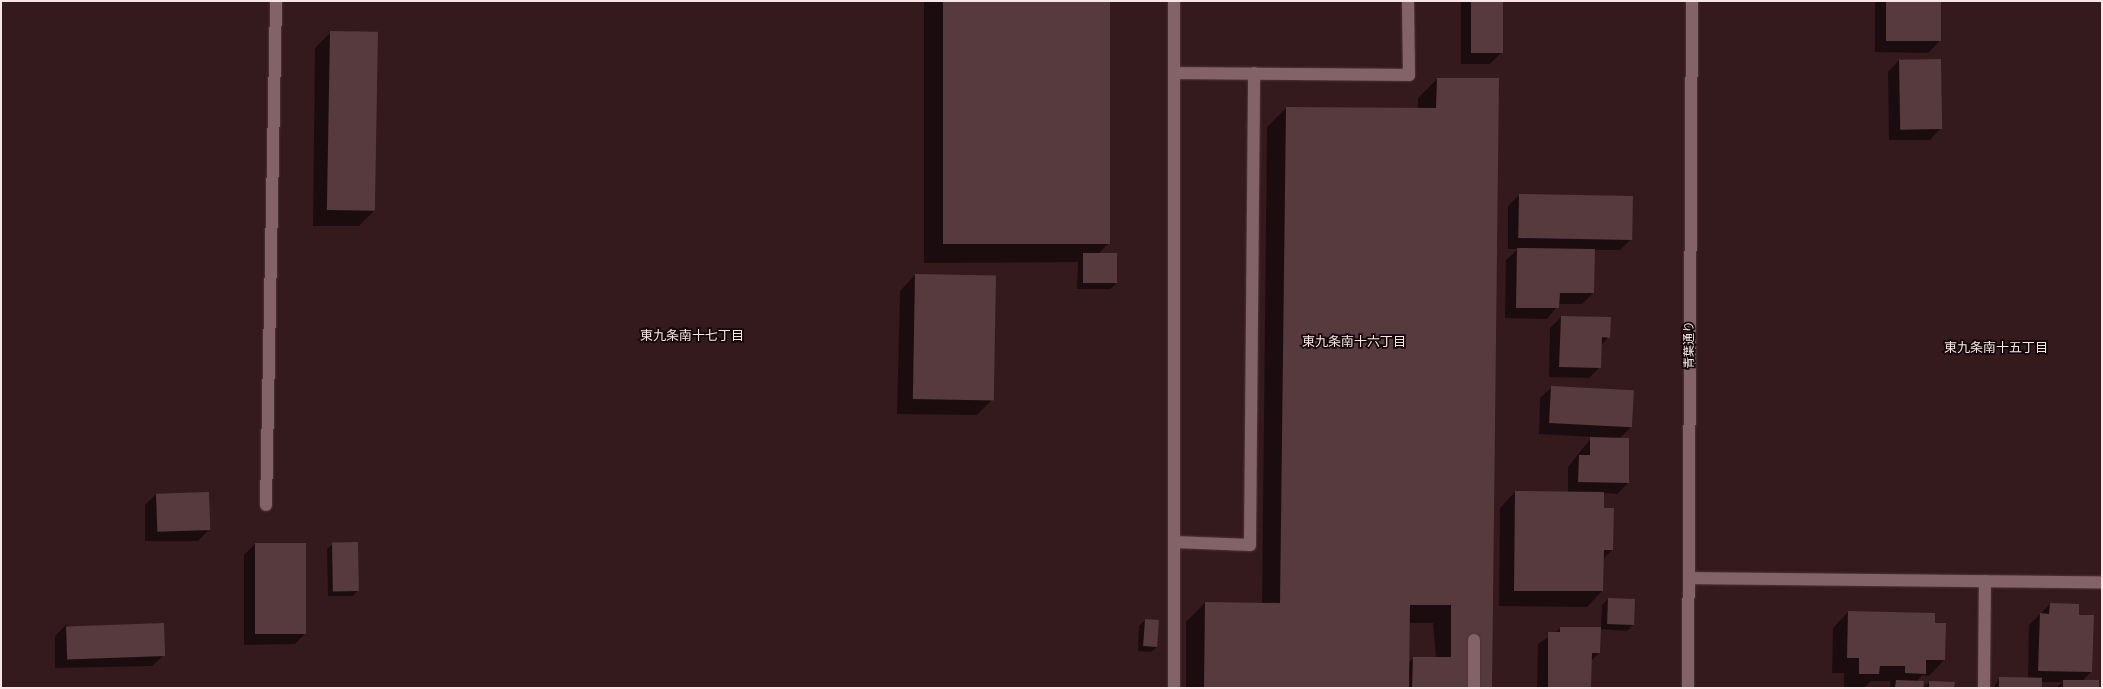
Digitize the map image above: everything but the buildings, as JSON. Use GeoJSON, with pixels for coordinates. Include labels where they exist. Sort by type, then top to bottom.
{"type":"FeatureCollection","features":[{"type":"Feature","properties":{"kind":"street"},"geometry":{"type":"LineString","coordinates":[[266,505],[276,1]]}},
{"type":"Feature","properties":{"kind":"street"},"geometry":{"type":"LineString","coordinates":[[1174,1],[1174,688]]}},
{"type":"Feature","properties":{"kind":"street"},"geometry":{"type":"LineString","coordinates":[[1174,73],[1409,75],[1408,1]]}},
{"type":"Feature","properties":{"kind":"street","name":"青葉通り"},"geometry":{"type":"LineString","coordinates":[[1688,688],[1692,1]]}},
{"type":"Feature","properties":{"kind":"street"},"geometry":{"type":"LineString","coordinates":[[1174,542],[1250,545],[1254,73]]}},
{"type":"Feature","properties":{"kind":"street"},"geometry":{"type":"LineString","coordinates":[[1689,578],[2102,582]]}},
{"type":"Feature","properties":{"kind":"street"},"geometry":{"type":"LineString","coordinates":[[1984,688],[1985,581]]}},
{"type":"Feature","properties":{"kind":"street"},"geometry":{"type":"LineString","coordinates":[[1474,640],[1474,688]]}},
{"type":"Feature","properties":{"kind":"district","name":"東九条南十七丁目"},"geometry":{"type":"Point","coordinates":[692,336]}},
{"type":"Feature","properties":{"kind":"district","name":"東九条南十六丁目"},"geometry":{"type":"Point","coordinates":[1354,342]}},
{"type":"Feature","properties":{"kind":"district","name":"東九条南十五丁目"},"geometry":{"type":"Point","coordinates":[1996,348]}}]}
